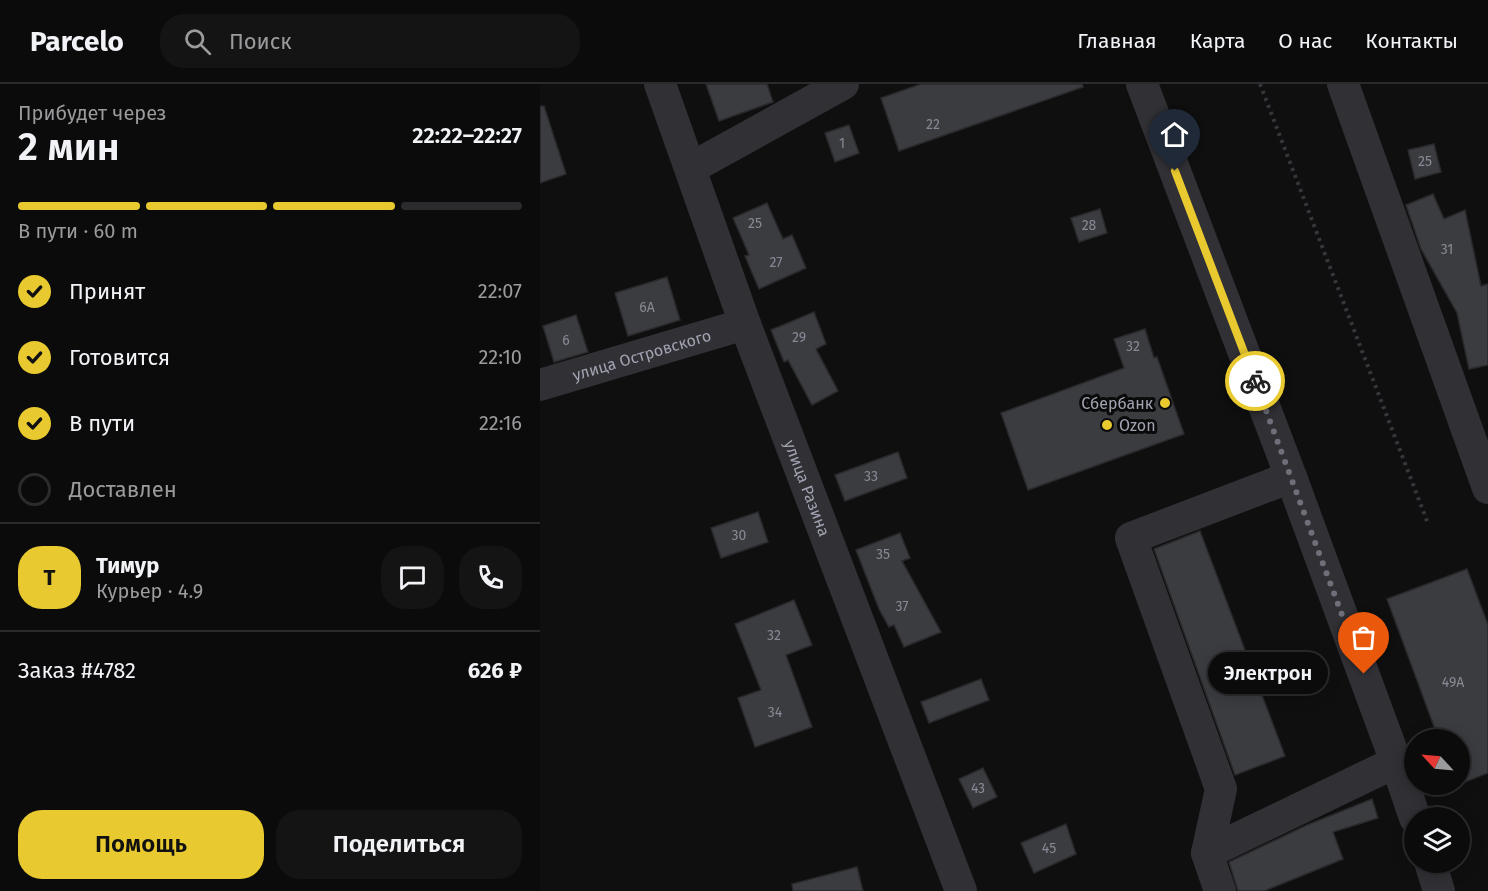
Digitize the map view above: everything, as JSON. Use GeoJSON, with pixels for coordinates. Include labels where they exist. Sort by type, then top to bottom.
{"type":"FeatureCollection","features":[{"type":"Feature","properties":{"kind":"street","name":"улица Разина"},"geometry":{"type":"LineString","coordinates":[[660,84],[745,324],[961,891]]}},
{"type":"Feature","properties":{"kind":"street"},"geometry":{"type":"LineString","coordinates":[[691,168],[843,84]]}},
{"type":"Feature","properties":{"kind":"street"},"geometry":{"type":"LineString","coordinates":[[1142,84],[1291,477],[1411,807]]}},
{"type":"Feature","properties":{"kind":"street"},"geometry":{"type":"LineString","coordinates":[[1343,84],[1488,488]]}},
{"type":"Feature","properties":{"kind":"street","name":"улица Островского"},"geometry":{"type":"LineString","coordinates":[[540,385],[745,324]]}},
{"type":"Feature","properties":{"kind":"street"},"geometry":{"type":"LineString","coordinates":[[1220,891],[1207,853],[1221,789],[1131,538],[1291,477]]}},
{"type":"Feature","properties":{"kind":"street"},"geometry":{"type":"LineString","coordinates":[[1207,853],[1396,762]]}},
{"type":"Feature","properties":{"kind":"street"},"geometry":{"type":"LineString","coordinates":[[1433,873],[1439,891]]}},
{"type":"Feature","properties":{"kind":"path"},"geometry":{"type":"LineString","coordinates":[[1260,84],[1426,521]]}},
{"type":"Feature","properties":{"kind":"building"},"geometry":{"type":"Polygon","coordinates":[[[706,84],[767,84],[773,102],[719,121],[706,84]]]}},
{"type":"Feature","properties":{"kind":"building"},"geometry":{"type":"Polygon","coordinates":[[[921,84],[1082,84],[1083,87],[899,151],[881,98],[921,84]]]}},
{"type":"Feature","properties":{"kind":"building"},"geometry":{"type":"Polygon","coordinates":[[[540,106],[544,106],[566,174],[540,183],[540,106]]]}},
{"type":"Feature","properties":{"kind":"building"},"geometry":{"type":"Polygon","coordinates":[[[849,125],[859,153],[835,162],[825,133],[849,125]]]}},
{"type":"Feature","properties":{"kind":"building"},"geometry":{"type":"Polygon","coordinates":[[[1434,144],[1441,172],[1415,179],[1408,150],[1434,144]]]}},
{"type":"Feature","properties":{"kind":"building"},"geometry":{"type":"Polygon","coordinates":[[[1433,194],[1444,219],[1465,210],[1481,286],[1488,284],[1488,365],[1469,369],[1457,313],[1421,249],[1406,205],[1433,194]]]}},
{"type":"Feature","properties":{"kind":"building"},"geometry":{"type":"Polygon","coordinates":[[[767,203],[783,239],[792,235],[806,268],[759,289],[745,256],[749,255],[733,218],[767,203]]]}},
{"type":"Feature","properties":{"kind":"building"},"geometry":{"type":"Polygon","coordinates":[[[1100,209],[1107,233],[1079,242],[1071,218],[1100,209]]]}},
{"type":"Feature","properties":{"kind":"building"},"geometry":{"type":"Polygon","coordinates":[[[667,277],[680,320],[628,336],[615,293],[667,277]]]}},
{"type":"Feature","properties":{"kind":"building"},"geometry":{"type":"Polygon","coordinates":[[[814,312],[826,344],[816,349],[838,391],[812,405],[788,360],[784,362],[771,330],[814,312]]]}},
{"type":"Feature","properties":{"kind":"building"},"geometry":{"type":"Polygon","coordinates":[[[576,315],[588,352],[554,362],[543,326],[576,315]]]}},
{"type":"Feature","properties":{"kind":"building"},"geometry":{"type":"Polygon","coordinates":[[[1145,329],[1184,434],[1028,490],[1001,413],[1124,368],[1114,339],[1145,329]]]}},
{"type":"Feature","properties":{"kind":"building"},"geometry":{"type":"Polygon","coordinates":[[[898,452],[907,478],[845,501],[835,475],[898,452]]]}},
{"type":"Feature","properties":{"kind":"building"},"geometry":{"type":"Polygon","coordinates":[[[758,512],[768,542],[721,558],[711,528],[758,512]]]}},
{"type":"Feature","properties":{"kind":"building"},"geometry":{"type":"Polygon","coordinates":[[[1200,531],[1285,756],[1235,775],[1154,549],[1200,531]]]}},
{"type":"Feature","properties":{"kind":"building"},"geometry":{"type":"Polygon","coordinates":[[[900,533],[910,558],[902,561],[941,632],[904,647],[894,625],[889,627],[879,609],[856,550],[900,533]]]}},
{"type":"Feature","properties":{"kind":"building"},"geometry":{"type":"Polygon","coordinates":[[[1467,569],[1488,625],[1488,773],[1470,780],[1470,729],[1435,729],[1387,599],[1467,569]]]}},
{"type":"Feature","properties":{"kind":"building"},"geometry":{"type":"Polygon","coordinates":[[[794,600],[812,645],[786,655],[812,727],[755,747],[738,698],[761,690],[735,624],[794,600]]]}},
{"type":"Feature","properties":{"kind":"building"},"geometry":{"type":"Polygon","coordinates":[[[981,679],[989,700],[929,723],[921,702],[981,679]]]}},
{"type":"Feature","properties":{"kind":"building"},"geometry":{"type":"Polygon","coordinates":[[[983,768],[997,797],[973,808],[959,779],[983,768]]]}},
{"type":"Feature","properties":{"kind":"building"},"geometry":{"type":"Polygon","coordinates":[[[1372,799],[1378,818],[1333,832],[1343,859],[1264,891],[1238,891],[1229,862],[1307,825],[1372,799]]]}},
{"type":"Feature","properties":{"kind":"building"},"geometry":{"type":"Polygon","coordinates":[[[1066,824],[1076,854],[1034,873],[1021,843],[1066,824]]]}},
{"type":"Feature","properties":{"kind":"building"},"geometry":{"type":"Polygon","coordinates":[[[857,867],[863,891],[793,891],[792,884],[857,867]]]}},
{"type":"Feature","properties":{"kind":"way so far"},"geometry":{"type":"LineString","coordinates":[[1255,381],[1364,674]]}},
{"type":"Feature","properties":{"kind":"place","name":"Сбербанк"},"geometry":{"type":"Point","coordinates":[1165,403]}},
{"type":"Feature","properties":{"kind":"place","name":"Ozon"},"geometry":{"type":"Point","coordinates":[1107,425]}},
{"type":"Feature","properties":{"kind":"place","name":"Электрон"},"geometry":{"type":"Point","coordinates":[1364,674]}},
{"type":"Feature","properties":{"kind":"route"},"geometry":{"type":"LineString","coordinates":[[1175,171],[1255,381]]}}]}
